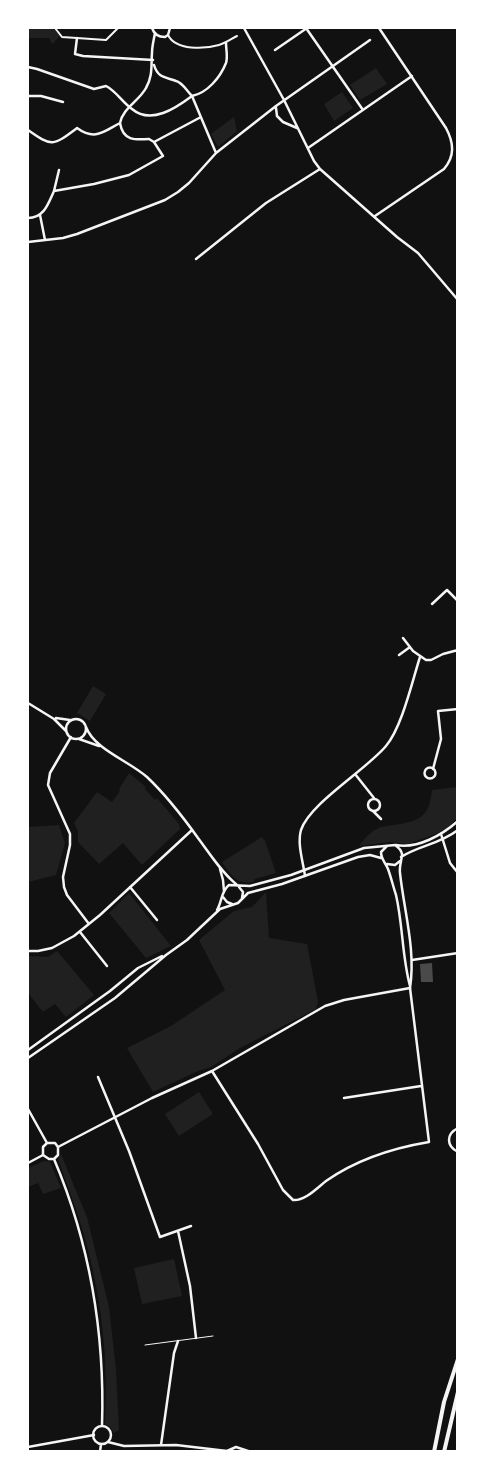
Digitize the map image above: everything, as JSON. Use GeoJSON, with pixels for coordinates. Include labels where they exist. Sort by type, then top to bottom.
{"type":"FeatureCollection","features":[{"type":"Feature","properties":{"kind":"main road"},"geometry":{"type":"LineString","coordinates":[[434,1452],[444,1402],[458,1358]]}},
{"type":"Feature","properties":{"kind":"main road"},"geometry":{"type":"LineString","coordinates":[[444,1452],[458,1392]]}},
{"type":"Feature","properties":{"kind":"street"},"geometry":{"type":"LineString","coordinates":[[55,28],[62,37],[106,40],[118,28]]}},
{"type":"Feature","properties":{"kind":"street"},"geometry":{"type":"LineString","coordinates":[[152,28],[160,37],[168,35]]}},
{"type":"Feature","properties":{"kind":"street"},"geometry":{"type":"LineString","coordinates":[[168,35],[170,28]]}},
{"type":"Feature","properties":{"kind":"street"},"geometry":{"type":"LineString","coordinates":[[244,28],[320,169],[397,237],[418,253],[458,300]]}},
{"type":"Feature","properties":{"kind":"street"},"geometry":{"type":"LineString","coordinates":[[275,50],[307,28],[363,110]]}},
{"type":"Feature","properties":{"kind":"street"},"geometry":{"type":"LineString","coordinates":[[375,216],[444,169],[452,156],[453,146],[451,136],[378,28]]}},
{"type":"Feature","properties":{"kind":"street"},"geometry":{"type":"LineString","coordinates":[[54,192],[129,175],[163,156],[149,138],[133,140],[123,132],[120,123],[121,118],[146,88],[150,79],[155,33]]}},
{"type":"Feature","properties":{"kind":"street"},"geometry":{"type":"LineString","coordinates":[[168,35],[170,39],[181,46],[208,47],[226,43],[237,36]]}},
{"type":"Feature","properties":{"kind":"street"},"geometry":{"type":"LineString","coordinates":[[78,38],[75,54],[153,62]]}},
{"type":"Feature","properties":{"kind":"street"},"geometry":{"type":"LineString","coordinates":[[28,242],[77,234],[165,200],[188,184],[216,154],[276,106],[370,40]]}},
{"type":"Feature","properties":{"kind":"street"},"geometry":{"type":"LineString","coordinates":[[28,67],[94,90],[106,86],[139,114],[154,116],[173,110],[192,96],[202,92],[217,79],[226,62],[226,43]]}},
{"type":"Feature","properties":{"kind":"street"},"geometry":{"type":"LineString","coordinates":[[153,62],[159,75],[163,78],[177,81],[192,96],[216,154]]}},
{"type":"Feature","properties":{"kind":"street"},"geometry":{"type":"LineString","coordinates":[[308,148],[412,76]]}},
{"type":"Feature","properties":{"kind":"street"},"geometry":{"type":"LineString","coordinates":[[28,96],[41,96],[62,102]]}},
{"type":"Feature","properties":{"kind":"street"},"geometry":{"type":"LineString","coordinates":[[276,106],[277,116],[284,122],[299,129]]}},
{"type":"Feature","properties":{"kind":"street"},"geometry":{"type":"LineString","coordinates":[[154,142],[200,117]]}},
{"type":"Feature","properties":{"kind":"street"},"geometry":{"type":"LineString","coordinates":[[28,130],[48,143],[54,143],[77,128],[84,133],[99,135],[120,123]]}},
{"type":"Feature","properties":{"kind":"street"},"geometry":{"type":"LineString","coordinates":[[196,259],[266,203],[320,169]]}},
{"type":"Feature","properties":{"kind":"street"},"geometry":{"type":"LineString","coordinates":[[28,218],[40,215],[45,210],[54,192],[59,170]]}},
{"type":"Feature","properties":{"kind":"street"},"geometry":{"type":"LineString","coordinates":[[40,215],[45,240]]}},
{"type":"Feature","properties":{"kind":"street"},"geometry":{"type":"LineString","coordinates":[[432,604],[447,590],[458,601]]}},
{"type":"Feature","properties":{"kind":"street"},"geometry":{"type":"LineString","coordinates":[[403,638],[420,657],[431,660],[458,650]]}},
{"type":"Feature","properties":{"kind":"street"},"geometry":{"type":"LineString","coordinates":[[399,655],[410,647]]}},
{"type":"Feature","properties":{"kind":"street"},"geometry":{"type":"LineString","coordinates":[[305,876],[300,847],[302,829],[311,814],[386,746],[398,727],[420,657]]}},
{"type":"Feature","properties":{"kind":"street"},"geometry":{"type":"LineString","coordinates":[[28,703],[60,723],[71,737],[87,741],[110,751]]}},
{"type":"Feature","properties":{"kind":"street"},"geometry":{"type":"LineString","coordinates":[[433,768],[427,768],[425,776],[428,778],[434,776],[435,771],[433,768],[440,739],[438,711],[458,709]]}},
{"type":"Feature","properties":{"kind":"street"},"geometry":{"type":"LineString","coordinates":[[50,716],[59,719],[81,721],[95,740],[145,776],[167,799],[217,864],[243,892],[242,898]]}},
{"type":"Feature","properties":{"kind":"street"},"geometry":{"type":"LineString","coordinates":[[67,732],[67,725],[72,720]]}},
{"type":"Feature","properties":{"kind":"street"},"geometry":{"type":"LineString","coordinates":[[77,739],[84,734],[86,727]]}},
{"type":"Feature","properties":{"kind":"street"},"geometry":{"type":"LineString","coordinates":[[71,737],[51,770],[48,783],[50,792],[71,836],[63,877],[64,888],[89,924]]}},
{"type":"Feature","properties":{"kind":"street"},"geometry":{"type":"LineString","coordinates":[[355,774],[378,801],[380,806],[377,810],[373,811]]}},
{"type":"Feature","properties":{"kind":"street"},"geometry":{"type":"LineString","coordinates":[[374,798],[369,800],[368,804],[370,809],[381,819]]}},
{"type":"Feature","properties":{"kind":"street"},"geometry":{"type":"LineString","coordinates":[[224,891],[229,885],[249,887],[304,871],[364,848],[414,844],[441,834],[458,821]]}},
{"type":"Feature","properties":{"kind":"street"},"geometry":{"type":"LineString","coordinates":[[28,951],[52,948],[80,932],[192,830]]}},
{"type":"Feature","properties":{"kind":"street"},"geometry":{"type":"LineString","coordinates":[[385,864],[392,866],[401,859],[443,840],[458,830]]}},
{"type":"Feature","properties":{"kind":"street"},"geometry":{"type":"LineString","coordinates":[[441,834],[450,863],[458,873]]}},
{"type":"Feature","properties":{"kind":"street"},"geometry":{"type":"LineString","coordinates":[[381,858],[382,852],[388,845]]}},
{"type":"Feature","properties":{"kind":"street"},"geometry":{"type":"LineString","coordinates":[[395,845],[401,851],[399,872],[412,960],[410,988]]}},
{"type":"Feature","properties":{"kind":"street"},"geometry":{"type":"LineString","coordinates":[[28,1058],[115,998],[187,940],[215,913],[225,907],[238,903],[248,893],[282,884],[358,857],[370,855],[381,858],[385,864],[396,898],[430,1142],[399,1148],[368,1159],[329,1179],[300,1200],[293,1200],[283,1190],[258,1144],[212,1071]]}},
{"type":"Feature","properties":{"kind":"street"},"geometry":{"type":"LineString","coordinates":[[215,913],[220,905],[224,891],[223,880],[217,864]]}},
{"type":"Feature","properties":{"kind":"street"},"geometry":{"type":"LineString","coordinates":[[130,887],[157,920]]}},
{"type":"Feature","properties":{"kind":"street"},"geometry":{"type":"LineString","coordinates":[[223,895],[226,902],[234,904]]}},
{"type":"Feature","properties":{"kind":"street"},"geometry":{"type":"LineString","coordinates":[[80,932],[107,966]]}},
{"type":"Feature","properties":{"kind":"street"},"geometry":{"type":"LineString","coordinates":[[412,960],[458,954]]}},
{"type":"Feature","properties":{"kind":"street"},"geometry":{"type":"LineString","coordinates":[[28,1050],[110,991],[138,968],[166,955]]}},
{"type":"Feature","properties":{"kind":"street"},"geometry":{"type":"LineString","coordinates":[[58,1147],[115,1117],[212,1071],[330,1004],[410,988]]}},
{"type":"Feature","properties":{"kind":"street"},"geometry":{"type":"LineString","coordinates":[[98,1077],[129,1151],[160,1237],[191,1226]]}},
{"type":"Feature","properties":{"kind":"street"},"geometry":{"type":"LineString","coordinates":[[344,1098],[421,1086]]}},
{"type":"Feature","properties":{"kind":"street"},"geometry":{"type":"LineString","coordinates":[[28,1109],[47,1143]]}},
{"type":"Feature","properties":{"kind":"street"},"geometry":{"type":"LineString","coordinates":[[457,1128],[450,1133],[448,1141],[452,1148],[458,1152]]}},
{"type":"Feature","properties":{"kind":"street"},"geometry":{"type":"LineString","coordinates":[[47,1143],[55,1143],[58,1147],[58,1155],[54,1159]]}},
{"type":"Feature","properties":{"kind":"street"},"geometry":{"type":"LineString","coordinates":[[43,1155],[42,1150],[47,1143]]}},
{"type":"Feature","properties":{"kind":"street"},"geometry":{"type":"LineString","coordinates":[[43,1155],[49,1159],[54,1159]]}},
{"type":"Feature","properties":{"kind":"street"},"geometry":{"type":"LineString","coordinates":[[28,1163],[43,1155]]}},
{"type":"Feature","properties":{"kind":"street"},"geometry":{"type":"LineString","coordinates":[[54,1159],[80,1229],[90,1269],[99,1329],[103,1395],[102,1426]]}},
{"type":"Feature","properties":{"kind":"street"},"geometry":{"type":"LineString","coordinates":[[178,1231],[190,1286],[196,1338]]}},
{"type":"Feature","properties":{"kind":"street"},"geometry":{"type":"LineString","coordinates":[[160,1445],[174,1353],[178,1340]]}},
{"type":"Feature","properties":{"kind":"street"},"geometry":{"type":"LineString","coordinates":[[102,1426],[96,1429],[94,1435],[96,1441],[101,1444],[108,1442],[124,1446],[160,1445],[227,1451],[236,1447],[251,1452]]}},
{"type":"Feature","properties":{"kind":"street"},"geometry":{"type":"LineString","coordinates":[[102,1426],[110,1430],[111,1437],[108,1442]]}},
{"type":"Feature","properties":{"kind":"street"},"geometry":{"type":"LineString","coordinates":[[28,1447],[94,1435]]}},
{"type":"Feature","properties":{"kind":"street"},"geometry":{"type":"LineString","coordinates":[[100,1452],[101,1444]]}},
{"type":"Feature","properties":{"kind":"lane"},"geometry":{"type":"LineString","coordinates":[[145,1345],[214,1336]]}},
{"type":"Feature","properties":{"kind":"shaded area"},"geometry":{"type":"Polygon","coordinates":[[[28,28],[53,28],[60,36],[52,44],[49,38],[28,38],[28,28]]]}},
{"type":"Feature","properties":{"kind":"shaded area"},"geometry":{"type":"Polygon","coordinates":[[[376,68],[387,84],[360,100],[350,85],[376,68]]]}},
{"type":"Feature","properties":{"kind":"shaded area"},"geometry":{"type":"Polygon","coordinates":[[[342,92],[353,108],[334,121],[324,104],[342,92]]]}},
{"type":"Feature","properties":{"kind":"shaded area"},"geometry":{"type":"Polygon","coordinates":[[[234,117],[237,131],[218,147],[211,134],[234,117]]]}},
{"type":"Feature","properties":{"kind":"shaded area"},"geometry":{"type":"Polygon","coordinates":[[[93,686],[106,694],[90,721],[77,713],[93,686]]]}},
{"type":"Feature","properties":{"kind":"shaded area"},"geometry":{"type":"Polygon","coordinates":[[[129,773],[146,787],[145,789],[155,800],[157,798],[179,824],[180,829],[142,865],[123,843],[99,864],[78,842],[78,831],[74,823],[97,792],[112,802],[129,773]]]}},
{"type":"Feature","properties":{"kind":"shaded area"},"geometry":{"type":"Polygon","coordinates":[[[457,787],[457,818],[449,827],[408,844],[390,842],[359,846],[376,829],[410,822],[422,816],[426,812],[431,799],[432,790],[457,787]]]}},
{"type":"Feature","properties":{"kind":"shaded area"},"geometry":{"type":"Polygon","coordinates":[[[59,825],[65,843],[56,875],[28,882],[28,827],[59,825]]]}},
{"type":"Feature","properties":{"kind":"shaded area"},"geometry":{"type":"Polygon","coordinates":[[[262,837],[276,873],[255,879],[253,882],[247,883],[238,880],[231,875],[222,862],[262,837]]]}},
{"type":"Feature","properties":{"kind":"shaded area"},"geometry":{"type":"Polygon","coordinates":[[[266,892],[269,938],[307,944],[318,1002],[316,1009],[240,1048],[211,1067],[153,1092],[127,1048],[171,1026],[225,990],[199,940],[234,911],[252,907],[266,892]]]}},
{"type":"Feature","properties":{"kind":"shaded area"},"geometry":{"type":"Polygon","coordinates":[[[129,893],[171,946],[146,958],[109,913],[129,893]]]}},
{"type":"Feature","properties":{"kind":"shaded area"},"geometry":{"type":"Polygon","coordinates":[[[57,951],[94,995],[66,1017],[55,1004],[43,1012],[28,993],[28,956],[48,957],[57,951]]]}},
{"type":"Feature","properties":{"kind":"shaded area"},"geometry":{"type":"Polygon","coordinates":[[[199,1092],[213,1114],[179,1136],[165,1114],[199,1092]]]}},
{"type":"Feature","properties":{"kind":"shaded area"},"geometry":{"type":"Polygon","coordinates":[[[61,1154],[87,1217],[109,1307],[116,1369],[119,1430],[114,1433],[105,1424],[106,1375],[99,1301],[89,1252],[58,1159],[61,1154]]]}},
{"type":"Feature","properties":{"kind":"shaded area"},"geometry":{"type":"Polygon","coordinates":[[[44,1161],[50,1162],[61,1188],[43,1194],[38,1183],[28,1187],[28,1168],[44,1161]]]}},
{"type":"Feature","properties":{"kind":"shaded area"},"geometry":{"type":"Polygon","coordinates":[[[174,1259],[182,1296],[142,1304],[134,1268],[174,1259]]]}},
{"type":"Feature","properties":{"kind":"building"},"geometry":{"type":"Polygon","coordinates":[[[432,963],[433,982],[421,982],[420,964],[432,963]]]}}]}
